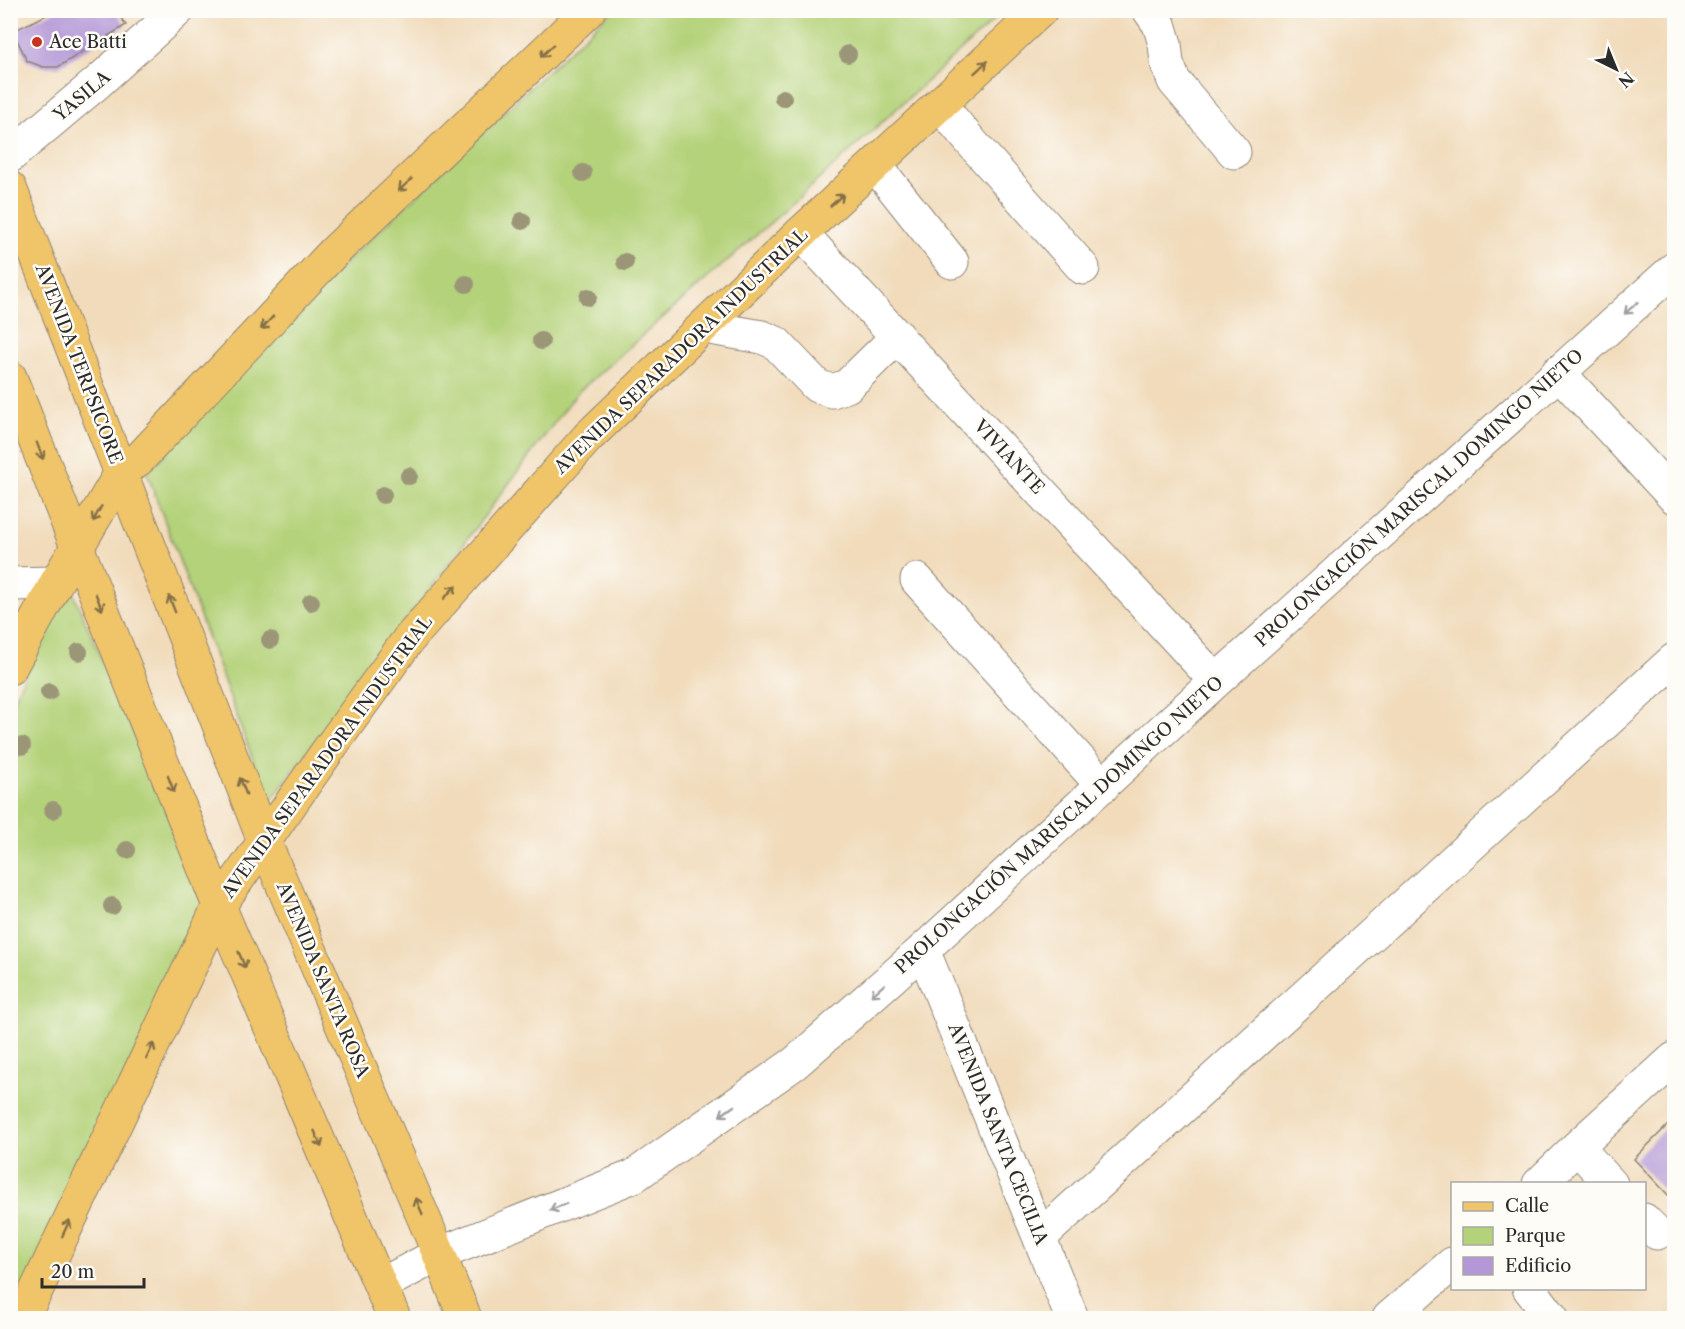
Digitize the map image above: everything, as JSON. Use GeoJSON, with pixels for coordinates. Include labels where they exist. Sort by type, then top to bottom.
{"type":"FeatureCollection","features":[{"type":"Feature","properties":{"kind":"main road"},"geometry":{"type":"LineString","coordinates":[[10,668],[56,583],[121,473],[139,459],[333,253],[589,10]]}},
{"type":"Feature","properties":{"kind":"main road","name":"AVENIDA SEPARADORA INDUSTRIAL"},"geometry":{"type":"LineString","coordinates":[[23,1318],[219,906],[408,640],[588,437],[801,233],[1041,10]]}},
{"type":"Feature","properties":{"kind":"main road","name":"AVENIDA TERPSICORE"},"geometry":{"type":"LineString","coordinates":[[10,188],[121,473]]}},
{"type":"Feature","properties":{"kind":"main road"},"geometry":{"type":"LineString","coordinates":[[10,377],[219,906],[394,1318]]}},
{"type":"Feature","properties":{"kind":"main road","name":"AVENIDA SANTA ROSA"},"geometry":{"type":"LineString","coordinates":[[121,473],[264,841],[465,1318]]}},
{"type":"Feature","properties":{"kind":"street","name":"YASILA"},"geometry":{"type":"LineString","coordinates":[[10,156],[98,82],[178,10]]}},
{"type":"Feature","properties":{"kind":"street"},"geometry":{"type":"LineString","coordinates":[[1149,10],[1159,24],[1165,44],[1167,63],[1174,81],[1234,152]]}},
{"type":"Feature","properties":{"kind":"street"},"geometry":{"type":"LineString","coordinates":[[940,105],[1083,267]]}},
{"type":"Feature","properties":{"kind":"street"},"geometry":{"type":"LineString","coordinates":[[875,165],[952,262]]}},
{"type":"Feature","properties":{"kind":"street","name":"VIVIANTE"},"geometry":{"type":"LineString","coordinates":[[801,233],[1216,681]]}},
{"type":"Feature","properties":{"kind":"street","name":"PROLONGACIÓN MARISCAL DOMINGO NIETO"},"geometry":{"type":"LineString","coordinates":[[381,1286],[439,1254],[634,1176],[795,1063],[923,950],[1216,681],[1674,269]]}},
{"type":"Feature","properties":{"kind":"street"},"geometry":{"type":"LineString","coordinates":[[704,327],[762,337],[776,343],[816,386],[832,390],[847,386],[898,336]]}},
{"type":"Feature","properties":{"kind":"street"},"geometry":{"type":"LineString","coordinates":[[1558,372],[1674,497]]}},
{"type":"Feature","properties":{"kind":"street"},"geometry":{"type":"LineString","coordinates":[[917,580],[1103,786]]}},
{"type":"Feature","properties":{"kind":"street"},"geometry":{"type":"LineString","coordinates":[[10,584],[56,583]]}},
{"type":"Feature","properties":{"kind":"street"},"geometry":{"type":"LineString","coordinates":[[1040,1237],[1674,660]]}},
{"type":"Feature","properties":{"kind":"street","name":"AVENIDA SANTA CECILIA"},"geometry":{"type":"LineString","coordinates":[[923,950],[1072,1318]]}},
{"type":"Feature","properties":{"kind":"street"},"geometry":{"type":"LineString","coordinates":[[1541,1182],[1576,1147],[1674,1059]]}},
{"type":"Feature","properties":{"kind":"street"},"geometry":{"type":"LineString","coordinates":[[1576,1147],[1609,1182]]}},
{"type":"Feature","properties":{"kind":"street"},"geometry":{"type":"LineString","coordinates":[[1389,1318],[1451,1265]]}},
{"type":"Feature","properties":{"kind":"street"},"geometry":{"type":"LineString","coordinates":[[1531,1290],[1552,1318]]}},
{"type":"Feature","properties":{"kind":"green space"},"geometry":{"type":"Polygon","coordinates":[[[611,11],[1004,11],[794,202],[576,394],[269,803],[147,473],[343,265],[611,11]]]}},
{"type":"Feature","properties":{"kind":"green space"},"geometry":{"type":"Polygon","coordinates":[[[68,581],[206,903],[11,1318],[11,706],[68,581]]]}},
{"type":"Feature","properties":{"kind":"building"},"geometry":{"type":"Polygon","coordinates":[[[57,10],[115,10],[126,25],[58,67],[43,67],[27,61],[13,31],[57,10]]]}},
{"type":"Feature","properties":{"kind":"building"},"geometry":{"type":"Polygon","coordinates":[[[1674,1119],[1674,1201],[1634,1159],[1674,1119]]]}},
{"type":"Feature","properties":{"kind":"place","name":"Ace Batti"},"geometry":{"type":"Point","coordinates":[37,42]}}]}
